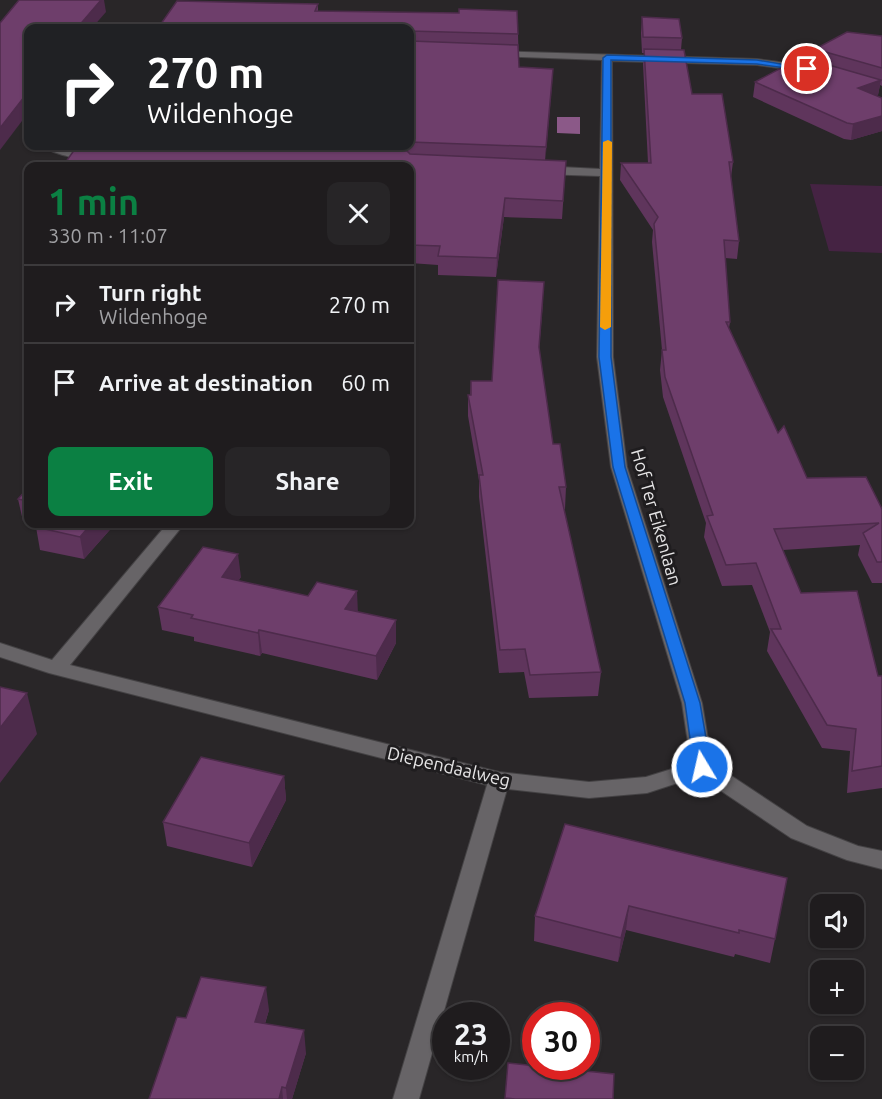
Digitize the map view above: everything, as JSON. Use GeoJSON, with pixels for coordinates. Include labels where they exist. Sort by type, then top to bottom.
{"type":"FeatureCollection","features":[{"type":"Feature","properties":{"kind":"street"},"geometry":{"type":"LineString","coordinates":[[479,54],[757,62],[818,72]]}},
{"type":"Feature","properties":{"kind":"street","name":"Hof Ter Eikenlaan"},"geometry":{"type":"LineString","coordinates":[[607,58],[605,357],[619,467],[692,703],[702,767]]}},
{"type":"Feature","properties":{"kind":"street"},"geometry":{"type":"LineString","coordinates":[[64,150],[79,154],[114,155]]}},
{"type":"Feature","properties":{"kind":"street"},"geometry":{"type":"LineString","coordinates":[[526,170],[608,173]]}},
{"type":"Feature","properties":{"kind":"street"},"geometry":{"type":"LineString","coordinates":[[56,668],[173,528]]}},
{"type":"Feature","properties":{"kind":"street","name":"Diependaalweg"},"geometry":{"type":"LineString","coordinates":[[0,650],[56,668],[499,780],[589,790],[647,785],[702,767]]}},
{"type":"Feature","properties":{"kind":"street"},"geometry":{"type":"LineString","coordinates":[[702,767],[799,832],[855,854],[882,860]]}},
{"type":"Feature","properties":{"kind":"street"},"geometry":{"type":"LineString","coordinates":[[406,1099],[499,780]]}},
{"type":"Feature","properties":{"kind":"shaded area"},"geometry":{"type":"Polygon","coordinates":[[[557,117],[580,117],[580,134],[557,133],[557,117]]]}},
{"type":"Feature","properties":{"kind":"shaded area"},"geometry":{"type":"Polygon","coordinates":[[[810,184],[882,186],[882,253],[829,251],[810,184]]]}},
{"type":"Feature","properties":{"kind":"building"},"geometry":{"type":"Polygon","coordinates":[[[19,0],[101,0],[80,24],[24,24],[24,97],[0,128],[0,23],[19,0]]]}},
{"type":"Feature","properties":{"kind":"building"},"geometry":{"type":"Polygon","coordinates":[[[177,1],[318,4],[315,11],[459,13],[459,9],[517,11],[518,34],[414,31],[414,24],[161,24],[177,1]]]}},
{"type":"Feature","properties":{"kind":"building"},"geometry":{"type":"Polygon","coordinates":[[[642,17],[679,19],[682,38],[643,37],[642,17]]]}},
{"type":"Feature","properties":{"kind":"building"},"geometry":{"type":"Polygon","coordinates":[[[847,32],[882,36],[882,68],[815,49],[847,32]]]}},
{"type":"Feature","properties":{"kind":"building"},"geometry":{"type":"Polygon","coordinates":[[[414,41],[518,45],[519,67],[553,69],[546,147],[414,142],[414,41]]]}},
{"type":"Feature","properties":{"kind":"building"},"geometry":{"type":"Polygon","coordinates":[[[644,49],[684,50],[692,94],[722,94],[733,162],[729,162],[739,241],[724,240],[730,322],[726,322],[778,433],[784,426],[807,478],[866,477],[882,509],[882,562],[877,562],[863,533],[879,523],[774,529],[801,593],[857,591],[878,676],[882,676],[882,766],[852,771],[856,729],[827,725],[771,629],[781,629],[756,563],[726,565],[707,516],[713,515],[665,377],[662,350],[666,350],[654,224],[658,217],[621,163],[651,163],[644,49]]]}},
{"type":"Feature","properties":{"kind":"building"},"geometry":{"type":"Polygon","coordinates":[[[800,58],[881,80],[858,88],[882,98],[882,116],[853,124],[847,123],[755,82],[800,58]]]}},
{"type":"Feature","properties":{"kind":"building"},"geometry":{"type":"Polygon","coordinates":[[[74,150],[364,150],[566,161],[563,201],[505,198],[497,258],[438,256],[440,246],[414,245],[414,162],[66,162],[74,150]]]}},
{"type":"Feature","properties":{"kind":"building"},"geometry":{"type":"Polygon","coordinates":[[[498,280],[544,282],[539,347],[553,444],[560,444],[566,487],[559,487],[601,672],[530,675],[525,649],[500,650],[479,475],[483,475],[468,395],[471,395],[471,381],[492,381],[498,280]]]}},
{"type":"Feature","properties":{"kind":"building"},"geometry":{"type":"Polygon","coordinates":[[[24,492],[24,500],[18,499],[24,492]]]}},
{"type":"Feature","properties":{"kind":"building"},"geometry":{"type":"Polygon","coordinates":[[[40,528],[88,528],[80,537],[40,528]]]}},
{"type":"Feature","properties":{"kind":"building"},"geometry":{"type":"Polygon","coordinates":[[[203,547],[238,554],[222,577],[308,596],[317,582],[357,591],[345,609],[396,620],[376,656],[259,630],[258,633],[191,618],[193,615],[158,607],[203,547]]]}},
{"type":"Feature","properties":{"kind":"building"},"geometry":{"type":"Polygon","coordinates":[[[0,687],[27,693],[0,728],[0,687]]]}},
{"type":"Feature","properties":{"kind":"building"},"geometry":{"type":"Polygon","coordinates":[[[201,757],[284,776],[249,843],[163,822],[201,757]]]}},
{"type":"Feature","properties":{"kind":"building"},"geometry":{"type":"Polygon","coordinates":[[[565,824],[787,878],[775,939],[739,930],[739,933],[629,906],[621,938],[535,916],[565,824]]]}},
{"type":"Feature","properties":{"kind":"building"},"geometry":{"type":"Polygon","coordinates":[[[201,977],[266,987],[255,1022],[304,1030],[286,1088],[282,1087],[279,1099],[149,1099],[177,1017],[186,1018],[201,977]]]}},
{"type":"Feature","properties":{"kind":"building"},"geometry":{"type":"Polygon","coordinates":[[[510,1063],[522,1064],[522,1080],[600,1080],[600,1073],[614,1074],[613,1099],[505,1098],[507,1080],[510,1080],[510,1063]]]}},
{"type":"Feature","properties":{"kind":"slow traffic"},"geometry":{"type":"LineString","coordinates":[[605,327],[608,142]]}},
{"type":"Feature","properties":{"kind":"route"},"geometry":{"type":"LineString","coordinates":[[702,767],[692,703],[619,467],[605,357],[607,58],[757,62],[807,69]]}}]}
